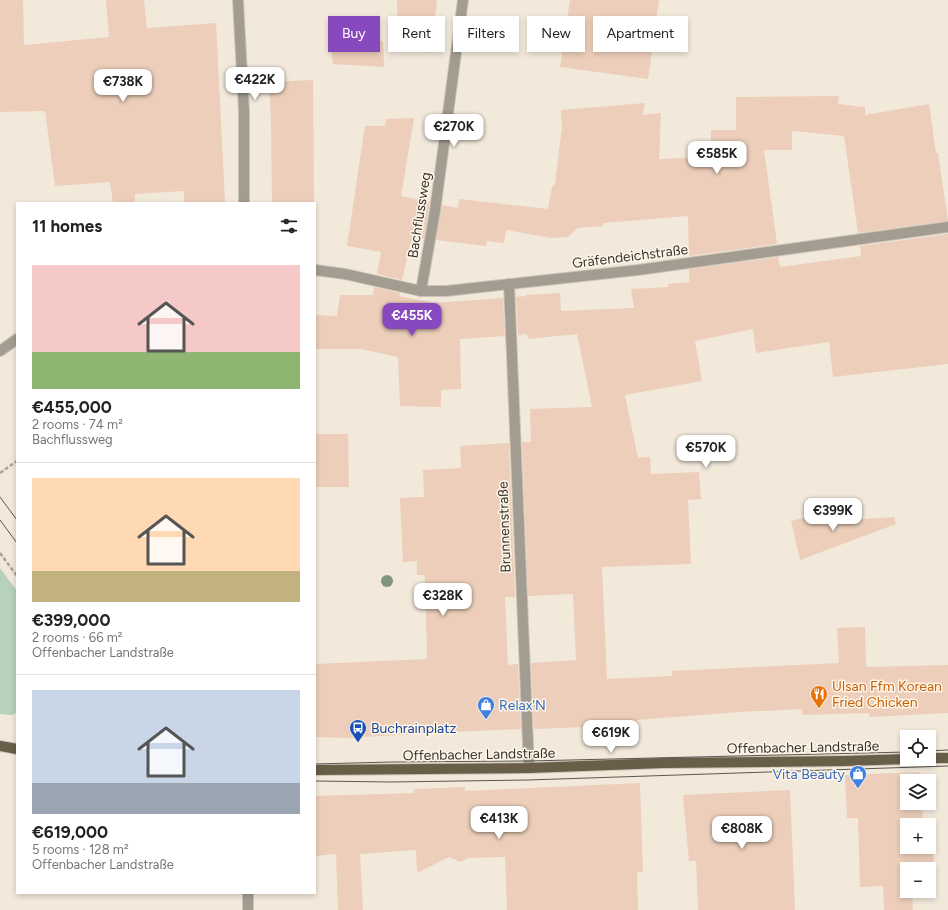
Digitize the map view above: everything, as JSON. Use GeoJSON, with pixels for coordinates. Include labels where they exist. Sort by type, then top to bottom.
{"type":"FeatureCollection","features":[{"type":"Feature","properties":{"kind":"main road"},"geometry":{"type":"LineString","coordinates":[[0,746],[16,749]]}},
{"type":"Feature","properties":{"kind":"main road"},"geometry":{"type":"LineString","coordinates":[[936,758],[948,758]]}},
{"type":"Feature","properties":{"kind":"main road","name":"Offenbacher Landstraße"},"geometry":{"type":"LineString","coordinates":[[316,770],[529,768],[672,763],[900,759]]}},
{"type":"Feature","properties":{"kind":"street"},"geometry":{"type":"LineString","coordinates":[[238,0],[244,112],[244,202]]}},
{"type":"Feature","properties":{"kind":"street","name":"Bachflussweg"},"geometry":{"type":"LineString","coordinates":[[421,291],[435,211],[463,0]]}},
{"type":"Feature","properties":{"kind":"street","name":"Gräfendeichstraße"},"geometry":{"type":"LineString","coordinates":[[316,270],[345,274],[421,291],[446,291],[638,270],[948,227]]}},
{"type":"Feature","properties":{"kind":"street","name":"Brunnenstraße"},"geometry":{"type":"LineString","coordinates":[[509,284],[529,768]]}},
{"type":"Feature","properties":{"kind":"street"},"geometry":{"type":"LineString","coordinates":[[0,352],[16,340]]}},
{"type":"Feature","properties":{"kind":"street"},"geometry":{"type":"LineString","coordinates":[[248,894],[248,910]]}},
{"type":"Feature","properties":{"kind":"path"},"geometry":{"type":"LineString","coordinates":[[0,473],[16,462]]}},
{"type":"Feature","properties":{"kind":"path"},"geometry":{"type":"LineString","coordinates":[[0,553],[16,575]]}},
{"type":"Feature","properties":{"kind":"green space"},"geometry":{"type":"Polygon","coordinates":[[[0,568],[16,590],[16,713],[12,715],[0,714],[0,568]]]}},
{"type":"Feature","properties":{"kind":"building"},"geometry":{"type":"Polygon","coordinates":[[[0,0],[23,0],[24,45],[109,37],[106,0],[144,0],[147,28],[216,23],[225,202],[184,202],[184,191],[135,194],[135,202],[113,202],[110,182],[55,186],[45,111],[0,112],[0,0]]]}},
{"type":"Feature","properties":{"kind":"building"},"geometry":{"type":"Polygon","coordinates":[[[397,0],[437,0],[435,16],[397,16],[397,0]]]}},
{"type":"Feature","properties":{"kind":"building"},"geometry":{"type":"Polygon","coordinates":[[[570,0],[659,0],[657,16],[593,16],[593,52],[652,52],[648,79],[560,67],[562,52],[585,52],[585,16],[568,16],[570,0]]]}},
{"type":"Feature","properties":{"kind":"building"},"geometry":{"type":"Polygon","coordinates":[[[380,41],[383,41],[384,67],[333,64],[332,52],[380,52],[380,41]]]}},
{"type":"Feature","properties":{"kind":"building"},"geometry":{"type":"Polygon","coordinates":[[[313,80],[314,202],[272,202],[269,82],[313,80]]]}},
{"type":"Feature","properties":{"kind":"building"},"geometry":{"type":"Polygon","coordinates":[[[839,96],[838,104],[865,107],[865,115],[929,104],[948,221],[858,233],[844,136],[792,131],[792,150],[764,150],[777,244],[689,256],[688,216],[603,223],[603,226],[577,228],[568,237],[550,238],[506,230],[504,243],[487,241],[486,246],[436,240],[442,205],[458,208],[459,199],[548,209],[552,187],[555,184],[562,127],[561,110],[645,103],[643,115],[661,113],[659,159],[711,157],[711,130],[736,130],[736,97],[839,96]]]}},
{"type":"Feature","properties":{"kind":"building"},"geometry":{"type":"Polygon","coordinates":[[[414,118],[401,196],[430,202],[424,239],[412,237],[402,280],[377,274],[381,252],[347,246],[365,126],[385,126],[386,119],[414,118]]]}},
{"type":"Feature","properties":{"kind":"building"},"geometry":{"type":"Polygon","coordinates":[[[948,234],[948,364],[833,377],[829,342],[756,353],[753,329],[695,341],[702,381],[625,395],[638,458],[650,457],[651,474],[699,472],[701,499],[688,500],[691,564],[602,567],[607,679],[672,676],[672,671],[839,663],[837,628],[865,627],[866,667],[948,665],[948,713],[869,717],[869,713],[802,715],[802,709],[637,720],[638,725],[534,729],[531,663],[576,660],[573,594],[528,596],[522,442],[531,442],[530,409],[592,407],[577,334],[528,339],[527,334],[518,335],[516,297],[560,293],[561,311],[634,308],[631,289],[668,287],[668,284],[689,282],[689,269],[778,257],[780,267],[861,256],[860,246],[948,234]]]}},
{"type":"Feature","properties":{"kind":"building"},"geometry":{"type":"Polygon","coordinates":[[[374,287],[400,293],[399,296],[434,303],[503,298],[505,336],[460,339],[461,389],[441,390],[441,407],[400,406],[398,357],[361,349],[316,349],[316,315],[337,316],[340,295],[373,295],[374,287]]]}},
{"type":"Feature","properties":{"kind":"building"},"geometry":{"type":"Polygon","coordinates":[[[316,434],[348,434],[349,487],[316,487],[316,434]]]}},
{"type":"Feature","properties":{"kind":"building"},"geometry":{"type":"Polygon","coordinates":[[[509,443],[515,597],[505,597],[508,665],[518,664],[521,729],[348,738],[316,737],[316,664],[427,659],[425,575],[417,575],[417,561],[403,562],[400,498],[424,497],[423,470],[461,468],[460,446],[509,443]]]}},
{"type":"Feature","properties":{"kind":"building"},"geometry":{"type":"Polygon","coordinates":[[[825,513],[826,519],[847,517],[847,520],[894,517],[896,524],[800,560],[791,521],[825,513]]]}},
{"type":"Feature","properties":{"kind":"building"},"geometry":{"type":"Polygon","coordinates":[[[920,772],[920,774],[900,774],[900,810],[922,810],[923,818],[900,818],[900,854],[933,854],[934,862],[900,862],[900,898],[912,898],[913,910],[884,910],[883,886],[860,887],[858,818],[847,818],[845,775],[920,772]]]}},
{"type":"Feature","properties":{"kind":"building"},"geometry":{"type":"Polygon","coordinates":[[[640,783],[643,872],[637,872],[638,910],[507,910],[505,857],[468,858],[461,862],[449,857],[417,873],[416,850],[360,854],[363,910],[338,910],[336,854],[316,856],[316,796],[414,793],[414,789],[465,787],[465,791],[640,783]]]}},
{"type":"Feature","properties":{"kind":"building"},"geometry":{"type":"Polygon","coordinates":[[[790,790],[795,910],[698,910],[696,861],[689,861],[683,795],[790,790]]]}},
{"type":"Feature","properties":{"kind":"tram line"},"geometry":{"type":"LineString","coordinates":[[0,497],[16,519]]}},
{"type":"Feature","properties":{"kind":"tram line"},"geometry":{"type":"LineString","coordinates":[[0,520],[16,542]]}},
{"type":"Feature","properties":{"kind":"tram line"},"geometry":{"type":"LineString","coordinates":[[936,751],[948,750]]}},
{"type":"Feature","properties":{"kind":"tram line"},"geometry":{"type":"LineString","coordinates":[[316,764],[528,761],[900,752]]}},
{"type":"Feature","properties":{"kind":"tram line"},"geometry":{"type":"LineString","coordinates":[[316,781],[391,782],[528,780],[948,766]]}},
{"type":"Feature","properties":{"kind":"place","name":"Ulsan Ffm Korean Fried Chicken"},"geometry":{"type":"Point","coordinates":[819,709]}},
{"type":"Feature","properties":{"kind":"place","name":"Relax'N"},"geometry":{"type":"Point","coordinates":[486,720]}},
{"type":"Feature","properties":{"kind":"place","name":"Buchrainplatz"},"geometry":{"type":"Point","coordinates":[358,743]}},
{"type":"Feature","properties":{"kind":"place","name":"Vita Beauty"},"geometry":{"type":"Point","coordinates":[858,789]}}]}
